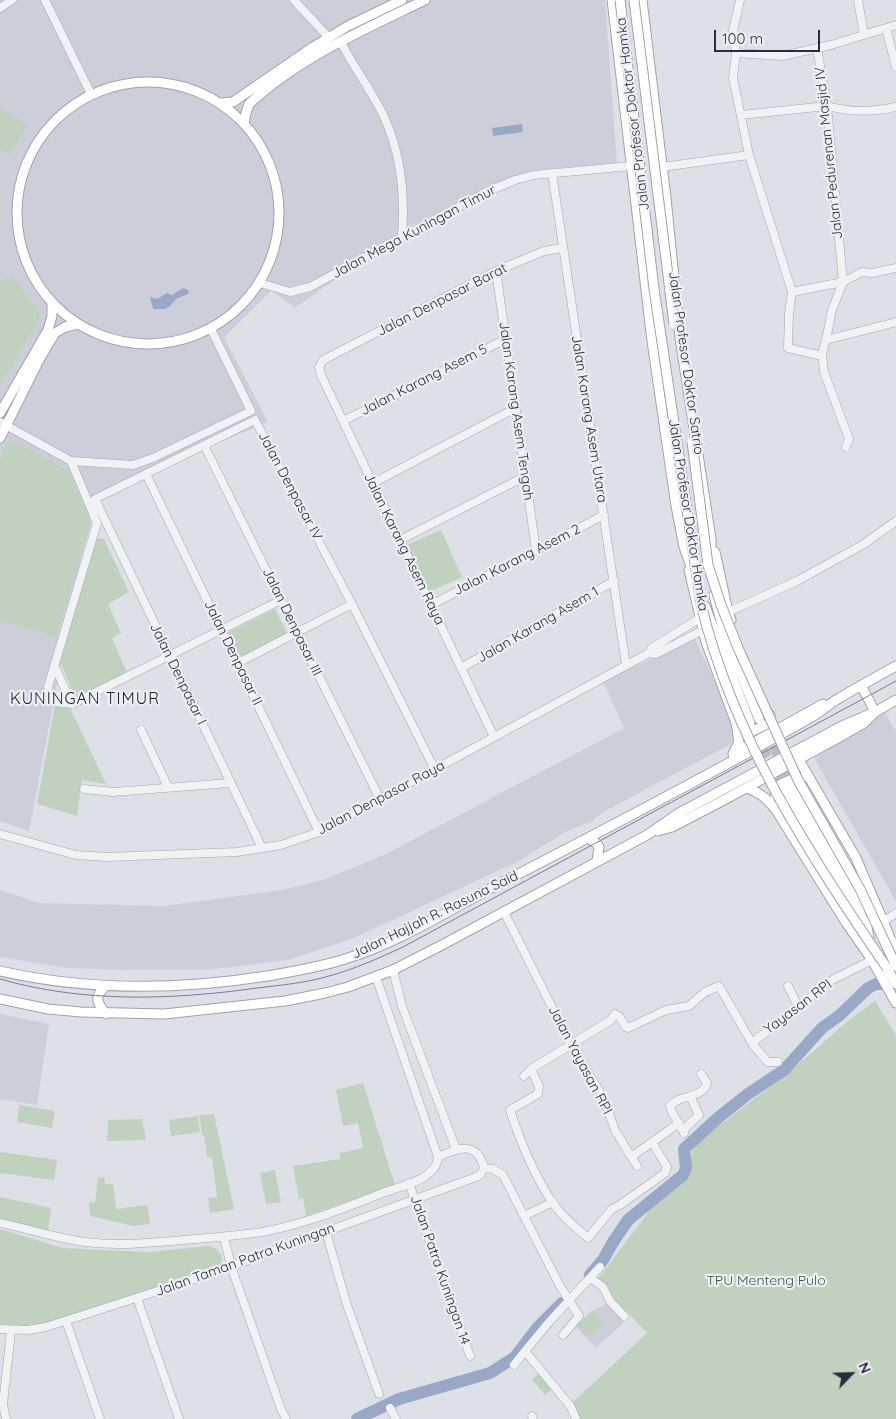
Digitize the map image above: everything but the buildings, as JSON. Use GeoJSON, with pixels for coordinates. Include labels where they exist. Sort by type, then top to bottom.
{"type":"FeatureCollection","features":[{"type":"Feature","properties":{"kind":"main road"},"geometry":{"type":"LineString","coordinates":[[220,103],[233,102],[359,20],[402,0]]}},
{"type":"Feature","properties":{"kind":"main road"},"geometry":{"type":"LineString","coordinates":[[244,124],[249,104],[305,62],[425,0]]}},
{"type":"Feature","properties":{"kind":"main road","name":"Jalan Profesor Doktor Satrio"},"geometry":{"type":"LineString","coordinates":[[612,0],[652,342],[670,469],[684,548],[754,720],[724,632],[712,587],[711,539],[680,338],[666,198],[642,0]]}},
{"type":"Feature","properties":{"kind":"main road","name":"Jalan Profesor Doktor Hamka"},"geometry":{"type":"LineString","coordinates":[[620,0],[654,289],[701,604],[708,633],[737,716],[777,796],[837,895],[896,984]]}},
{"type":"Feature","properties":{"kind":"main road","name":"Jalan Profesor Doktor Hamka"},"geometry":{"type":"LineString","coordinates":[[634,0],[674,324],[708,565],[738,648],[798,780],[860,889],[896,966]]}},
{"type":"Feature","properties":{"kind":"main road"},"geometry":{"type":"LineString","coordinates":[[159,82],[190,88],[220,103],[244,124],[260,144],[271,166],[277,187],[280,210],[278,233],[273,255],[260,283],[239,309],[211,329],[196,336],[161,344],[132,344],[113,340],[78,324],[52,302],[34,278],[19,232],[18,199],[25,167],[45,131],[61,114],[91,94],[126,83],[159,82]]}},
{"type":"Feature","properties":{"kind":"main road"},"geometry":{"type":"LineString","coordinates":[[635,201],[639,186],[659,183],[662,185],[666,198]]}},
{"type":"Feature","properties":{"kind":"main road"},"geometry":{"type":"LineString","coordinates":[[0,413],[48,330],[52,316],[52,302]]}},
{"type":"Feature","properties":{"kind":"main road"},"geometry":{"type":"LineString","coordinates":[[0,438],[3,424],[55,333],[78,324]]}},
{"type":"Feature","properties":{"kind":"main road"},"geometry":{"type":"LineString","coordinates":[[711,539],[728,612],[771,718],[769,723],[749,732],[743,730],[736,723]]}},
{"type":"Feature","properties":{"kind":"main road"},"geometry":{"type":"LineString","coordinates":[[684,548],[706,642],[736,723],[739,742],[733,754]]}},
{"type":"Feature","properties":{"kind":"main road","name":"Jalan Hajjah R. Rasuna Said"},"geometry":{"type":"LineString","coordinates":[[0,971],[38,978],[106,986],[158,987],[245,979],[292,972],[347,959],[411,930],[675,792],[812,717],[835,701],[896,666]]}},
{"type":"Feature","properties":{"kind":"main road"},"geometry":{"type":"LineString","coordinates":[[862,685],[875,712]]}},
{"type":"Feature","properties":{"kind":"main road","name":"Jalan Hajjah R. Rasuna Said"},"geometry":{"type":"LineString","coordinates":[[0,999],[48,1008],[106,1014],[164,1014],[285,1001],[325,993],[376,978],[647,835],[679,813],[842,726],[875,712],[896,700]]}},
{"type":"Feature","properties":{"kind":"main road","name":"Jalan Hajjah R. Rasuna Said"},"geometry":{"type":"LineString","coordinates":[[675,792],[688,779],[820,706],[835,701]]}},
{"type":"Feature","properties":{"kind":"main road"},"geometry":{"type":"LineString","coordinates":[[769,711],[777,720],[791,722]]}},
{"type":"Feature","properties":{"kind":"main road","name":"Jalan Hajjah R. Rasuna Said"},"geometry":{"type":"LineString","coordinates":[[647,835],[672,827],[799,760],[864,723],[875,712]]}},
{"type":"Feature","properties":{"kind":"main road"},"geometry":{"type":"LineString","coordinates":[[799,760],[856,858],[896,948]]}},
{"type":"Feature","properties":{"kind":"main road"},"geometry":{"type":"LineString","coordinates":[[776,810],[774,799],[776,787],[800,776],[811,781]]}},
{"type":"Feature","properties":{"kind":"main road"},"geometry":{"type":"LineString","coordinates":[[872,960],[866,926],[788,787],[866,908],[889,935]]}},
{"type":"Feature","properties":{"kind":"main road"},"geometry":{"type":"LineString","coordinates":[[747,788],[759,792],[766,797],[776,810],[847,924],[872,960],[896,1003]]}},
{"type":"Feature","properties":{"kind":"main road"},"geometry":{"type":"LineString","coordinates":[[588,838],[599,847],[597,862]]}},
{"type":"Feature","properties":{"kind":"main road"},"geometry":{"type":"LineString","coordinates":[[106,986],[98,993],[97,997],[99,1004],[106,1014]]}},
{"type":"Feature","properties":{"kind":"street"},"geometry":{"type":"LineString","coordinates":[[0,8],[12,0]]}},
{"type":"Feature","properties":{"kind":"street"},"geometry":{"type":"LineString","coordinates":[[45,0],[91,94]]}},
{"type":"Feature","properties":{"kind":"street"},"geometry":{"type":"LineString","coordinates":[[294,0],[330,38]]}},
{"type":"Feature","properties":{"kind":"street"},"geometry":{"type":"LineString","coordinates":[[740,0],[733,31],[736,53],[733,78],[749,155],[792,292],[789,348],[818,355],[822,354],[824,372],[849,439],[846,447]]}},
{"type":"Feature","properties":{"kind":"street"},"geometry":{"type":"LineString","coordinates":[[858,0],[864,34]]}},
{"type":"Feature","properties":{"kind":"street","name":"Jalan Pedurenan Masjid IV"},"geometry":{"type":"LineString","coordinates":[[822,354],[832,310],[843,282],[827,106],[817,48],[896,25]]}},
{"type":"Feature","properties":{"kind":"street"},"geometry":{"type":"LineString","coordinates":[[886,28],[896,67]]}},
{"type":"Feature","properties":{"kind":"street"},"geometry":{"type":"LineString","coordinates":[[341,42],[378,106],[391,136],[398,164],[402,196],[402,237]]}},
{"type":"Feature","properties":{"kind":"street"},"geometry":{"type":"LineString","coordinates":[[736,53],[782,56],[817,48]]}},
{"type":"Feature","properties":{"kind":"street"},"geometry":{"type":"LineString","coordinates":[[741,115],[827,106],[838,109],[871,110],[896,107]]}},
{"type":"Feature","properties":{"kind":"street"},"geometry":{"type":"LineString","coordinates":[[662,167],[749,155]]}},
{"type":"Feature","properties":{"kind":"street","name":"Jalan Mega Kuningan Timur"},"geometry":{"type":"LineString","coordinates":[[260,283],[290,292],[303,290],[484,193],[516,180],[534,175],[631,166]]}},
{"type":"Feature","properties":{"kind":"street","name":"Jalan Karang Asem Utara"},"geometry":{"type":"LineString","coordinates":[[552,174],[626,665]]}},
{"type":"Feature","properties":{"kind":"street","name":"Jalan Denpasar Barat"},"geometry":{"type":"LineString","coordinates":[[323,360],[496,271],[536,254],[563,248]]}},
{"type":"Feature","properties":{"kind":"street"},"geometry":{"type":"LineString","coordinates":[[792,292],[843,282],[852,275],[862,272],[872,273],[896,268]]}},
{"type":"Feature","properties":{"kind":"street","name":"Jalan Karang Asem Tengah"},"geometry":{"type":"LineString","coordinates":[[496,271],[536,550]]}},
{"type":"Feature","properties":{"kind":"street"},"geometry":{"type":"LineString","coordinates":[[826,340],[896,322]]}},
{"type":"Feature","properties":{"kind":"street"},"geometry":{"type":"LineString","coordinates":[[3,424],[71,461],[126,464],[142,462],[251,411],[211,329]]}},
{"type":"Feature","properties":{"kind":"street","name":"Jalan Karang Asem 5"},"geometry":{"type":"LineString","coordinates":[[343,421],[506,339]]}},
{"type":"Feature","properties":{"kind":"street","name":"Jalan Karang Asem Raya"},"geometry":{"type":"LineString","coordinates":[[323,360],[320,367],[321,375],[494,737]]}},
{"type":"Feature","properties":{"kind":"street"},"geometry":{"type":"LineString","coordinates":[[373,484],[516,408]]}},
{"type":"Feature","properties":{"kind":"street","name":"Jalan Denpasar IV"},"geometry":{"type":"LineString","coordinates":[[95,499],[256,420],[352,604],[435,770]]}},
{"type":"Feature","properties":{"kind":"street","name":"Jalan Denpasar III"},"geometry":{"type":"LineString","coordinates":[[204,445],[380,799]]}},
{"type":"Feature","properties":{"kind":"street"},"geometry":{"type":"LineString","coordinates":[[71,461],[97,522],[48,688],[50,697],[56,702],[72,704],[281,600]]}},
{"type":"Feature","properties":{"kind":"street","name":"Jalan Denpasar II"},"geometry":{"type":"LineString","coordinates":[[146,474],[319,832]]}},
{"type":"Feature","properties":{"kind":"street"},"geometry":{"type":"LineString","coordinates":[[400,540],[526,476]]}},
{"type":"Feature","properties":{"kind":"street","name":"Jalan Denpasar I"},"geometry":{"type":"LineString","coordinates":[[95,499],[262,848]]}},
{"type":"Feature","properties":{"kind":"street","name":"Jalan Karang Asem 2"},"geometry":{"type":"LineString","coordinates":[[431,605],[604,515]]}},
{"type":"Feature","properties":{"kind":"street"},"geometry":{"type":"LineString","coordinates":[[728,612],[797,580],[864,544],[896,521]]}},
{"type":"Feature","properties":{"kind":"street","name":"Jalan Karang Asem 1"},"geometry":{"type":"LineString","coordinates":[[461,668],[614,581]]}},
{"type":"Feature","properties":{"kind":"street"},"geometry":{"type":"LineString","coordinates":[[238,662],[352,604]]}},
{"type":"Feature","properties":{"kind":"street","name":"Jalan Denpasar Raya"},"geometry":{"type":"LineString","coordinates":[[0,834],[65,853],[92,857],[237,852],[280,844],[319,832],[649,653],[652,648],[700,618]]}},
{"type":"Feature","properties":{"kind":"street","name":"Jalan Denpasar Raya"},"geometry":{"type":"LineString","coordinates":[[649,653],[656,654],[703,630]]}},
{"type":"Feature","properties":{"kind":"street"},"geometry":{"type":"LineString","coordinates":[[55,668],[72,704]]}},
{"type":"Feature","properties":{"kind":"street"},"geometry":{"type":"LineString","coordinates":[[141,730],[168,787]]}},
{"type":"Feature","properties":{"kind":"street"},"geometry":{"type":"LineString","coordinates":[[84,789],[113,792],[230,783]]}},
{"type":"Feature","properties":{"kind":"street","name":"Jalan Yayasan RPI"},"geometry":{"type":"LineString","coordinates":[[504,912],[571,1045],[603,1097],[622,1144],[637,1166]]}},
{"type":"Feature","properties":{"kind":"street"},"geometry":{"type":"LineString","coordinates":[[884,921],[896,913]]}},
{"type":"Feature","properties":{"kind":"street","name":"Yayasan RPI"},"geometry":{"type":"LineString","coordinates":[[752,1042],[811,997],[820,986],[872,960]]}},
{"type":"Feature","properties":{"kind":"street"},"geometry":{"type":"LineString","coordinates":[[393,970],[402,1006],[456,1149]]}},
{"type":"Feature","properties":{"kind":"street"},"geometry":{"type":"LineString","coordinates":[[376,978],[438,1157],[456,1149],[466,1148],[478,1155],[484,1168],[493,1169],[503,1176],[579,1316],[563,1335]]}},
{"type":"Feature","properties":{"kind":"street"},"geometry":{"type":"LineString","coordinates":[[524,1076],[532,1069],[610,1020],[615,1014],[619,1016],[628,1028],[666,1010],[689,1006],[706,992],[719,986],[752,1042],[768,1062],[778,1062]]}},
{"type":"Feature","properties":{"kind":"street"},"geometry":{"type":"LineString","coordinates":[[788,986],[798,1006]]}},
{"type":"Feature","properties":{"kind":"street"},"geometry":{"type":"LineString","coordinates":[[532,1069],[539,1086],[538,1094],[510,1110],[519,1138],[553,1202],[573,1226],[588,1238],[612,1209],[665,1173],[667,1167],[652,1142]]}},
{"type":"Feature","properties":{"kind":"street"},"geometry":{"type":"LineString","coordinates":[[682,1129],[670,1106],[676,1100],[700,1092],[707,1086],[701,1074]]}},
{"type":"Feature","properties":{"kind":"street"},"geometry":{"type":"LineString","coordinates":[[631,1156],[652,1142],[682,1129],[699,1115],[690,1096]]}},
{"type":"Feature","properties":{"kind":"street","name":"Jalan Taman Patra Kuningan"},"geometry":{"type":"LineString","coordinates":[[0,1223],[50,1236],[115,1244],[148,1244],[262,1232],[330,1214],[409,1183],[430,1173],[437,1165],[438,1157]]}},
{"type":"Feature","properties":{"kind":"street","name":"Jalan Taman Patra Kuningan"},"geometry":{"type":"LineString","coordinates":[[0,1329],[11,1331],[36,1329],[137,1298],[476,1177],[481,1174],[484,1168]]}},
{"type":"Feature","properties":{"kind":"street","name":"Jalan Patra Kuningan 14"},"geometry":{"type":"LineString","coordinates":[[409,1183],[470,1356]]}},
{"type":"Feature","properties":{"kind":"street"},"geometry":{"type":"LineString","coordinates":[[524,1216],[553,1202]]}},
{"type":"Feature","properties":{"kind":"street"},"geometry":{"type":"LineString","coordinates":[[326,1232],[347,1305],[379,1394]]}},
{"type":"Feature","properties":{"kind":"street"},"geometry":{"type":"LineString","coordinates":[[224,1236],[231,1266],[281,1410],[286,1419]]}},
{"type":"Feature","properties":{"kind":"street"},"geometry":{"type":"LineString","coordinates":[[514,1365],[568,1298],[600,1267]]}},
{"type":"Feature","properties":{"kind":"street"},"geometry":{"type":"LineString","coordinates":[[590,1278],[602,1286],[610,1301],[624,1316]]}},
{"type":"Feature","properties":{"kind":"street"},"geometry":{"type":"LineString","coordinates":[[137,1298],[179,1419]]}},
{"type":"Feature","properties":{"kind":"street"},"geometry":{"type":"LineString","coordinates":[[66,1321],[100,1419]]}},
{"type":"Feature","properties":{"kind":"street"},"geometry":{"type":"LineString","coordinates":[[6,1419],[3,1404],[11,1331]]}},
{"type":"Feature","properties":{"kind":"street"},"geometry":{"type":"LineString","coordinates":[[525,1351],[571,1407],[576,1419]]}},
{"type":"Feature","properties":{"kind":"street"},"geometry":{"type":"LineString","coordinates":[[390,1408],[396,1419]]}},
{"type":"Feature","properties":{"kind":"shaded area"},"geometry":{"type":"Polygon","coordinates":[[[0,0],[605,0],[617,163],[536,170],[487,186],[408,228],[295,308],[272,290],[224,337],[268,422],[93,495],[29,831],[0,821],[0,0]]]}},
{"type":"Feature","properties":{"kind":"shaded area"},"geometry":{"type":"Polygon","coordinates":[[[695,639],[713,678],[735,735],[731,744],[605,811],[592,821],[563,833],[521,860],[354,938],[288,960],[206,970],[66,968],[0,957],[0,890],[39,903],[164,906],[282,890],[326,879],[384,855],[624,728],[603,681],[695,639]]]}},
{"type":"Feature","properties":{"kind":"shaded area"},"geometry":{"type":"Polygon","coordinates":[[[885,713],[896,731],[896,901],[814,758],[885,713]]]}},
{"type":"Feature","properties":{"kind":"shaded area"},"geometry":{"type":"Polygon","coordinates":[[[0,1014],[49,1024],[37,1105],[0,1099],[0,1014]]]}},
{"type":"Feature","properties":{"kind":"shaded area"},"geometry":{"type":"Polygon","coordinates":[[[607,1304],[624,1322],[596,1348],[575,1326],[590,1312],[607,1304]]]}},
{"type":"Feature","properties":{"kind":"green space"},"geometry":{"type":"Polygon","coordinates":[[[0,106],[27,125],[11,154],[0,150],[0,106]]]}},
{"type":"Feature","properties":{"kind":"green space"},"geometry":{"type":"Polygon","coordinates":[[[13,276],[38,310],[40,317],[0,386],[0,281],[13,276]]]}},
{"type":"Feature","properties":{"kind":"green space"},"geometry":{"type":"Polygon","coordinates":[[[15,441],[68,471],[90,519],[91,525],[56,636],[0,621],[0,462],[7,442],[15,441]]]}},
{"type":"Feature","properties":{"kind":"green space"},"geometry":{"type":"Polygon","coordinates":[[[441,530],[462,577],[429,592],[407,545],[441,530]]]}},
{"type":"Feature","properties":{"kind":"green space"},"geometry":{"type":"Polygon","coordinates":[[[97,538],[104,539],[129,592],[108,604],[121,633],[112,638],[127,673],[75,698],[60,661],[97,538]]]}},
{"type":"Feature","properties":{"kind":"green space"},"geometry":{"type":"Polygon","coordinates":[[[275,609],[288,635],[240,659],[227,633],[275,609]]]}},
{"type":"Feature","properties":{"kind":"green space"},"geometry":{"type":"Polygon","coordinates":[[[55,705],[70,708],[106,784],[82,780],[77,816],[37,804],[55,705]]]}},
{"type":"Feature","properties":{"kind":"green space","name":"TPU Menteng Pulo"},"geometry":{"type":"Polygon","coordinates":[[[875,1001],[896,1035],[896,1419],[578,1419],[572,1403],[647,1333],[628,1313],[613,1301],[607,1285],[596,1279],[656,1202],[688,1175],[693,1145],[786,1075],[849,1020],[875,1001]]]}},
{"type":"Feature","properties":{"kind":"green space"},"geometry":{"type":"Polygon","coordinates":[[[363,1083],[395,1185],[306,1216],[303,1198],[299,1199],[293,1166],[340,1159],[340,1153],[363,1148],[358,1123],[343,1126],[336,1090],[363,1083]]]}},
{"type":"Feature","properties":{"kind":"green space"},"geometry":{"type":"Polygon","coordinates":[[[19,1105],[55,1111],[52,1128],[17,1122],[19,1105]]]}},
{"type":"Feature","properties":{"kind":"green space"},"geometry":{"type":"Polygon","coordinates":[[[214,1114],[234,1209],[210,1213],[208,1198],[217,1197],[212,1157],[207,1157],[199,1115],[214,1114]]]}},
{"type":"Feature","properties":{"kind":"green space"},"geometry":{"type":"Polygon","coordinates":[[[198,1116],[200,1132],[171,1136],[169,1120],[198,1116]]]}},
{"type":"Feature","properties":{"kind":"green space"},"geometry":{"type":"Polygon","coordinates":[[[142,1119],[146,1140],[107,1141],[108,1120],[142,1119]]]}},
{"type":"Feature","properties":{"kind":"green space"},"geometry":{"type":"Polygon","coordinates":[[[0,1152],[57,1160],[54,1180],[0,1173],[0,1152]]]}},
{"type":"Feature","properties":{"kind":"green space"},"geometry":{"type":"Polygon","coordinates":[[[275,1170],[281,1202],[266,1204],[260,1173],[275,1170]]]}},
{"type":"Feature","properties":{"kind":"green space"},"geometry":{"type":"Polygon","coordinates":[[[104,1177],[105,1184],[113,1184],[116,1209],[147,1205],[150,1224],[134,1226],[90,1216],[89,1202],[95,1203],[98,1178],[104,1177]]]}},
{"type":"Feature","properties":{"kind":"green space"},"geometry":{"type":"Polygon","coordinates":[[[0,1197],[51,1208],[48,1231],[0,1219],[0,1197]]]}},
{"type":"Feature","properties":{"kind":"green space"},"geometry":{"type":"Polygon","coordinates":[[[0,1229],[63,1248],[149,1252],[208,1246],[217,1249],[222,1256],[221,1265],[215,1269],[56,1321],[30,1327],[0,1325],[0,1229]]]}},
{"type":"Feature","properties":{"kind":"green space"},"geometry":{"type":"Polygon","coordinates":[[[594,1311],[604,1322],[588,1337],[577,1326],[594,1311]]]}},
{"type":"Feature","properties":{"kind":"green space"},"geometry":{"type":"Polygon","coordinates":[[[541,1372],[554,1388],[545,1395],[532,1379],[541,1372]]]}},
{"type":"Feature","properties":{"kind":"water"},"geometry":{"type":"Polygon","coordinates":[[[522,124],[523,132],[493,136],[492,128],[522,124]]]}},
{"type":"Feature","properties":{"kind":"water"},"geometry":{"type":"Polygon","coordinates":[[[183,288],[189,291],[188,294],[176,299],[165,309],[153,309],[150,297],[157,299],[167,293],[172,295],[183,288]]]}},
{"type":"Feature","properties":{"kind":"waterway"},"geometry":{"type":"LineString","coordinates":[[590,1275],[603,1260],[628,1220],[683,1175],[686,1168],[684,1149],[748,1094],[784,1070],[822,1028],[840,1015],[868,988],[876,984],[884,984]]}},
{"type":"Feature","properties":{"kind":"waterway"},"geometry":{"type":"LineString","coordinates":[[357,1419],[399,1399],[490,1373],[515,1357],[538,1327],[562,1303]]}},
{"type":"Feature","properties":{"kind":"tunnel"},"geometry":{"type":"LineString","coordinates":[[751,725],[784,789]]}},
{"type":"Feature","properties":{"kind":"tunnel"},"geometry":{"type":"LineString","coordinates":[[767,734],[792,785]]}},
{"type":"Feature","properties":{"kind":"tram line"},"geometry":{"type":"LineString","coordinates":[[0,979],[31,987],[95,996],[160,997],[293,984],[348,970],[403,947],[896,681]]}},
{"type":"Feature","properties":{"kind":"district","name":"KUNINGAN TIMUR"},"geometry":{"type":"Point","coordinates":[85,699]}}]}
